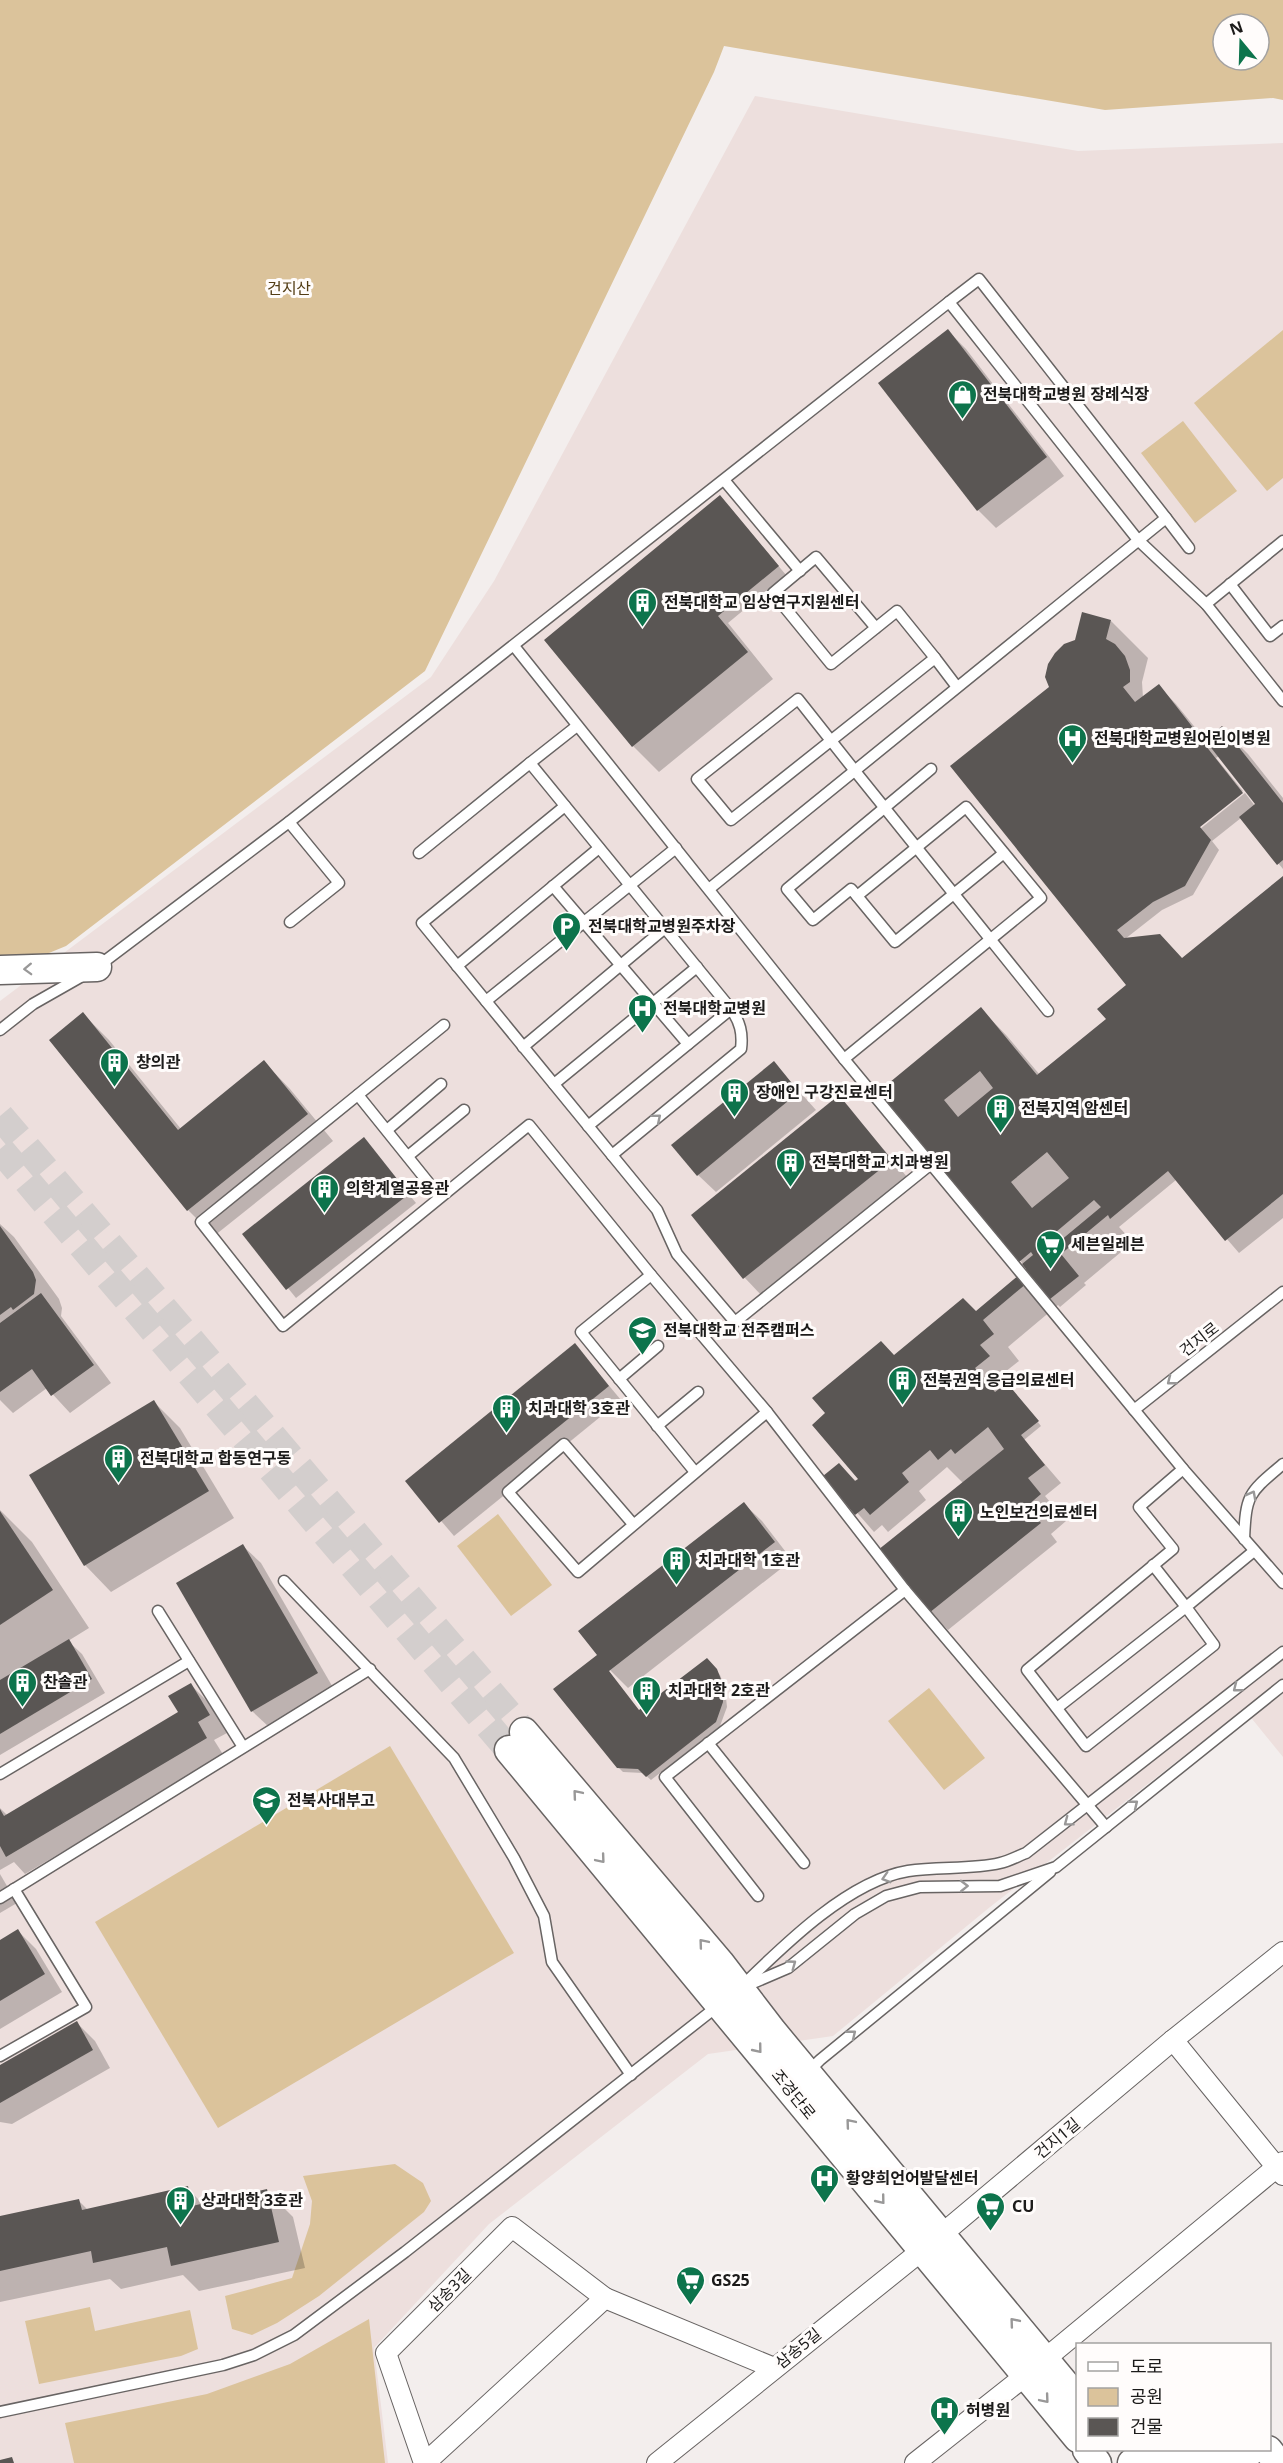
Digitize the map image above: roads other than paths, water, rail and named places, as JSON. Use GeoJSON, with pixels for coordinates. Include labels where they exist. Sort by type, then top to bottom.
{"type":"FeatureCollection","features":[{"type":"Feature","properties":{"kind":"street"},"geometry":{"type":"LineString","coordinates":[[0,970],[97,967]]}},
{"type":"Feature","properties":{"kind":"street","name":"조경단로"},"geometry":{"type":"LineString","coordinates":[[517,1741],[931,2242],[1026,2364],[1076,2437]]}},
{"type":"Feature","properties":{"kind":"street","name":"건지1길"},"geometry":{"type":"LineString","coordinates":[[931,2242],[1173,2040],[1283,1952]]}},
{"type":"Feature","properties":{"kind":"street","name":"조경단로"},"geometry":{"type":"LineString","coordinates":[[730,1996],[808,2073],[931,2242]]}},
{"type":"Feature","properties":{"kind":"street"},"geometry":{"type":"LineString","coordinates":[[915,2463],[1026,2364],[1281,2168],[1173,2040]]}},
{"type":"Feature","properties":{"kind":"street","name":"삼송3길"},"geometry":{"type":"LineString","coordinates":[[605,2298],[425,2463],[386,2353],[512,2227],[605,2298],[774,2368]]}},
{"type":"Feature","properties":{"kind":"street","name":"삼송5길"},"geometry":{"type":"LineString","coordinates":[[657,2463],[931,2242]]}},
{"type":"Feature","properties":{"kind":"street","name":"조경단로"},"geometry":{"type":"LineString","coordinates":[[1026,2364],[1076,2399]]}},
{"type":"Feature","properties":{"kind":"street"},"geometry":{"type":"LineString","coordinates":[[1088,2451],[1097,2463]]}},
{"type":"Feature","properties":{"kind":"street"},"geometry":{"type":"LineString","coordinates":[[1118,2451],[1130,2463],[1147,2456],[1190,2463],[1240,2459],[1251,2451]]}},
{"type":"Feature","properties":{"kind":"street"},"geometry":{"type":"LineString","coordinates":[[1269,2451],[1278,2463],[1283,2459]]}},
{"type":"Feature","properties":{"kind":"lane"},"geometry":{"type":"LineString","coordinates":[[0,1030],[33,1004],[97,967],[289,822],[979,279],[1190,549]]}},
{"type":"Feature","properties":{"kind":"lane"},"geometry":{"type":"LineString","coordinates":[[949,302],[1138,540],[1206,604],[1283,701]]}},
{"type":"Feature","properties":{"kind":"lane"},"geometry":{"type":"LineString","coordinates":[[724,480],[800,571]]}},
{"type":"Feature","properties":{"kind":"lane"},"geometry":{"type":"LineString","coordinates":[[709,889],[1166,518]]}},
{"type":"Feature","properties":{"kind":"lane"},"geometry":{"type":"LineString","coordinates":[[1206,604],[1283,541]]}},
{"type":"Feature","properties":{"kind":"lane"},"geometry":{"type":"LineString","coordinates":[[876,628],[816,557],[773,593],[831,664],[876,628],[897,611],[957,687]]}},
{"type":"Feature","properties":{"kind":"lane"},"geometry":{"type":"LineString","coordinates":[[1230,584],[1270,636],[1283,626]]}},
{"type":"Feature","properties":{"kind":"lane"},"geometry":{"type":"LineString","coordinates":[[514,646],[844,1059],[1183,1469],[1283,1583]]}},
{"type":"Feature","properties":{"kind":"lane"},"geometry":{"type":"LineString","coordinates":[[935,658],[831,740],[730,820],[697,778],[798,699],[831,740],[855,771],[1048,1011]]}},
{"type":"Feature","properties":{"kind":"lane"},"geometry":{"type":"LineString","coordinates":[[419,853],[577,726]]}},
{"type":"Feature","properties":{"kind":"lane"},"geometry":{"type":"LineString","coordinates":[[530,763],[731,1008],[738,1020],[742,1036],[741,1049],[612,1155]]}},
{"type":"Feature","properties":{"kind":"lane"},"geometry":{"type":"LineString","coordinates":[[931,769],[787,889],[813,920],[851,889],[896,942],[1004,853]]}},
{"type":"Feature","properties":{"kind":"lane"},"geometry":{"type":"LineString","coordinates":[[565,806],[422,923],[657,1210],[677,1254],[735,1322],[931,1164]]}},
{"type":"Feature","properties":{"kind":"lane"},"geometry":{"type":"LineString","coordinates":[[844,1059],[1041,898],[966,807],[857,896]]}},
{"type":"Feature","properties":{"kind":"lane"},"geometry":{"type":"LineString","coordinates":[[289,822],[339,883],[290,922]]}},
{"type":"Feature","properties":{"kind":"lane"},"geometry":{"type":"LineString","coordinates":[[457,966],[598,848]]}},
{"type":"Feature","properties":{"kind":"lane"},"geometry":{"type":"LineString","coordinates":[[486,1001],[676,848]]}},
{"type":"Feature","properties":{"kind":"lane"},"geometry":{"type":"LineString","coordinates":[[553,886],[688,1044]]}},
{"type":"Feature","properties":{"kind":"lane"},"geometry":{"type":"LineString","coordinates":[[524,1047],[665,928]]}},
{"type":"Feature","properties":{"kind":"lane"},"geometry":{"type":"LineString","coordinates":[[554,1084],[696,967]]}},
{"type":"Feature","properties":{"kind":"lane"},"geometry":{"type":"LineString","coordinates":[[588,1126],[731,1008]]}},
{"type":"Feature","properties":{"kind":"lane"},"geometry":{"type":"LineString","coordinates":[[444,1025],[201,1222],[283,1326],[529,1125],[651,1275],[767,1412],[905,1590],[1106,1827]]}},
{"type":"Feature","properties":{"kind":"lane"},"geometry":{"type":"LineString","coordinates":[[387,1130],[441,1084]]}},
{"type":"Feature","properties":{"kind":"lane"},"geometry":{"type":"LineString","coordinates":[[358,1095],[440,1197]]}},
{"type":"Feature","properties":{"kind":"lane"},"geometry":{"type":"LineString","coordinates":[[408,1156],[464,1110]]}},
{"type":"Feature","properties":{"kind":"lane"},"geometry":{"type":"LineString","coordinates":[[651,1275],[581,1332],[695,1472]]}},
{"type":"Feature","properties":{"kind":"lane","name":"건지로"},"geometry":{"type":"LineString","coordinates":[[1134,1410],[1283,1292]]}},
{"type":"Feature","properties":{"kind":"lane"},"geometry":{"type":"LineString","coordinates":[[619,1379],[658,1346]]}},
{"type":"Feature","properties":{"kind":"lane"},"geometry":{"type":"LineString","coordinates":[[657,1426],[698,1392]]}},
{"type":"Feature","properties":{"kind":"lane"},"geometry":{"type":"LineString","coordinates":[[633,1524],[564,1444],[507,1492],[578,1572],[767,1412]]}},
{"type":"Feature","properties":{"kind":"lane"},"geometry":{"type":"LineString","coordinates":[[1244,1539],[1245,1509],[1253,1489],[1283,1464]]}},
{"type":"Feature","properties":{"kind":"lane"},"geometry":{"type":"LineString","coordinates":[[1153,1565],[1214,1645],[1086,1746],[1026,1670],[1153,1565],[1173,1549],[1139,1507],[1183,1469]]}},
{"type":"Feature","properties":{"kind":"lane"},"geometry":{"type":"LineString","coordinates":[[1057,1708],[1254,1551]]}},
{"type":"Feature","properties":{"kind":"lane"},"geometry":{"type":"LineString","coordinates":[[284,1581],[454,1758],[514,1858],[544,1916],[552,1962],[631,2075]]}},
{"type":"Feature","properties":{"kind":"lane"},"geometry":{"type":"LineString","coordinates":[[758,1896],[665,1777],[905,1590]]}},
{"type":"Feature","properties":{"kind":"lane"},"geometry":{"type":"LineString","coordinates":[[158,1611],[243,1747]]}},
{"type":"Feature","properties":{"kind":"lane"},"geometry":{"type":"LineString","coordinates":[[0,2412],[223,2365],[254,2355],[294,2335],[405,2252],[631,2075],[730,1996],[829,1910],[868,1883],[907,1871],[1000,1863],[1026,1853],[1283,1652]]}},
{"type":"Feature","properties":{"kind":"lane"},"geometry":{"type":"LineString","coordinates":[[0,1774],[189,1661]]}},
{"type":"Feature","properties":{"kind":"lane"},"geometry":{"type":"LineString","coordinates":[[0,1898],[370,1669]]}},
{"type":"Feature","properties":{"kind":"lane"},"geometry":{"type":"LineString","coordinates":[[808,2073],[820,2060],[1056,1867],[1283,1685]]}},
{"type":"Feature","properties":{"kind":"lane"},"geometry":{"type":"LineString","coordinates":[[708,1743],[804,1863]]}},
{"type":"Feature","properties":{"kind":"lane"},"geometry":{"type":"LineString","coordinates":[[730,1996],[788,1968],[855,1914],[886,1896],[920,1887],[1000,1886],[1056,1867]]}},
{"type":"Feature","properties":{"kind":"lane"},"geometry":{"type":"LineString","coordinates":[[0,2056],[86,2007],[14,1889]]}},
{"type":"Feature","properties":{"kind":"tunnel"},"geometry":{"type":"LineString","coordinates":[[0,1116],[524,1732]]}},
{"type":"Feature","properties":{"kind":"tunnel"},"geometry":{"type":"LineString","coordinates":[[0,1149],[509,1750]]}},
{"type":"Feature","properties":{"kind":"place","name":"전북대학교병원 장례식장"},"geometry":{"type":"Point","coordinates":[962,420]}},
{"type":"Feature","properties":{"kind":"place","name":"전북대학교 임상연구지원센터"},"geometry":{"type":"Point","coordinates":[643,628]}},
{"type":"Feature","properties":{"kind":"place","name":"전북대학교병원어린이병원"},"geometry":{"type":"Point","coordinates":[1073,764]}},
{"type":"Feature","properties":{"kind":"place","name":"전북대학교병원주차장"},"geometry":{"type":"Point","coordinates":[567,952]}},
{"type":"Feature","properties":{"kind":"place","name":"전북대학교병원"},"geometry":{"type":"Point","coordinates":[642,1034]}},
{"type":"Feature","properties":{"kind":"place","name":"창의관"},"geometry":{"type":"Point","coordinates":[115,1088]}},
{"type":"Feature","properties":{"kind":"place","name":"장애인 구강진료센터"},"geometry":{"type":"Point","coordinates":[735,1118]}},
{"type":"Feature","properties":{"kind":"place","name":"전북지역 암센터"},"geometry":{"type":"Point","coordinates":[1000,1134]}},
{"type":"Feature","properties":{"kind":"place","name":"전북대학교 치과병원"},"geometry":{"type":"Point","coordinates":[791,1188]}},
{"type":"Feature","properties":{"kind":"place","name":"의학계열공용관"},"geometry":{"type":"Point","coordinates":[325,1214]}},
{"type":"Feature","properties":{"kind":"place","name":"세븐일레븐"},"geometry":{"type":"Point","coordinates":[1050,1270]}},
{"type":"Feature","properties":{"kind":"place","name":"전북대학교 전주캠퍼스"},"geometry":{"type":"Point","coordinates":[642,1356]}},
{"type":"Feature","properties":{"kind":"place","name":"전북권역 응급의료센터"},"geometry":{"type":"Point","coordinates":[902,1406]}},
{"type":"Feature","properties":{"kind":"place","name":"치과대학 3호관"},"geometry":{"type":"Point","coordinates":[507,1434]}},
{"type":"Feature","properties":{"kind":"place","name":"전북대학교 합동연구동"},"geometry":{"type":"Point","coordinates":[119,1484]}},
{"type":"Feature","properties":{"kind":"place","name":"노인보건의료센터"},"geometry":{"type":"Point","coordinates":[959,1538]}},
{"type":"Feature","properties":{"kind":"place","name":"치과대학 1호관"},"geometry":{"type":"Point","coordinates":[677,1586]}},
{"type":"Feature","properties":{"kind":"place","name":"찬솔관"},"geometry":{"type":"Point","coordinates":[22,1708]}},
{"type":"Feature","properties":{"kind":"place","name":"치과대학 2호관"},"geometry":{"type":"Point","coordinates":[647,1716]}},
{"type":"Feature","properties":{"kind":"place","name":"전북사대부고"},"geometry":{"type":"Point","coordinates":[266,1826]}},
{"type":"Feature","properties":{"kind":"place","name":"황양희언어발달센터"},"geometry":{"type":"Point","coordinates":[825,2204]}},
{"type":"Feature","properties":{"kind":"place","name":"상과대학 3호관"},"geometry":{"type":"Point","coordinates":[180,2226]}},
{"type":"Feature","properties":{"kind":"place","name":"CU"},"geometry":{"type":"Point","coordinates":[991,2232]}},
{"type":"Feature","properties":{"kind":"place","name":"GS25"},"geometry":{"type":"Point","coordinates":[690,2306]}},
{"type":"Feature","properties":{"kind":"place","name":"허병원"},"geometry":{"type":"Point","coordinates":[945,2436]}},
{"type":"Feature","properties":{"kind":"park label","name":"건지산"},"geometry":{"type":"Point","coordinates":[289,288]}}]}
